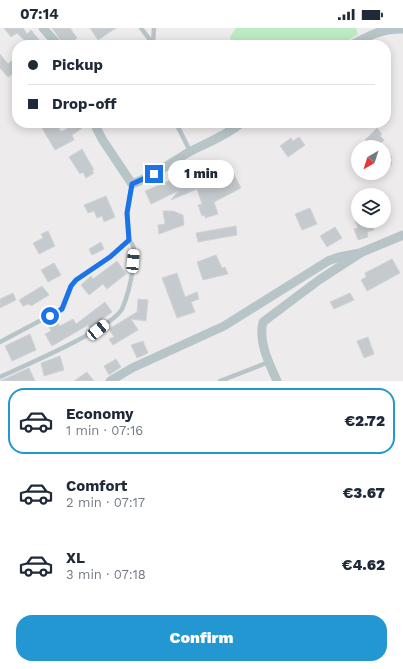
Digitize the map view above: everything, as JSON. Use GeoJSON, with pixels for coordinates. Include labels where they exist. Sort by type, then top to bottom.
{"type":"FeatureCollection","features":[{"type":"Feature","properties":{"kind":"street"},"geometry":{"type":"LineString","coordinates":[[43,28],[54,40]]}},
{"type":"Feature","properties":{"kind":"street"},"geometry":{"type":"LineString","coordinates":[[361,40],[385,30],[400,29]]}},
{"type":"Feature","properties":{"kind":"street"},"geometry":{"type":"LineString","coordinates":[[96,128],[102,139],[132,184],[141,181],[234,128]]}},
{"type":"Feature","properties":{"kind":"street"},"geometry":{"type":"LineString","coordinates":[[110,381],[224,326],[328,260],[360,253],[403,235]]}},
{"type":"Feature","properties":{"kind":"street"},"geometry":{"type":"LineString","coordinates":[[277,381],[269,362],[262,338],[263,322],[319,280],[360,253]]}},
{"type":"Feature","properties":{"kind":"lane"},"geometry":{"type":"LineString","coordinates":[[141,28],[149,40]]}},
{"type":"Feature","properties":{"kind":"lane"},"geometry":{"type":"LineString","coordinates":[[153,40],[154,28]]}},
{"type":"Feature","properties":{"kind":"lane"},"geometry":{"type":"LineString","coordinates":[[178,128],[190,152]]}},
{"type":"Feature","properties":{"kind":"lane"},"geometry":{"type":"LineString","coordinates":[[0,377],[98,330],[121,310],[132,276],[135,248],[129,240],[127,213],[132,184]]}},
{"type":"Feature","properties":{"kind":"lane"},"geometry":{"type":"LineString","coordinates":[[0,342],[62,309],[71,286],[76,280],[110,257],[129,240]]}},
{"type":"Feature","properties":{"kind":"lane"},"geometry":{"type":"LineString","coordinates":[[220,381],[269,362]]}},
{"type":"Feature","properties":{"kind":"green space"},"geometry":{"type":"Polygon","coordinates":[[[236,28],[356,28],[358,34],[348,40],[230,40],[230,37],[236,28]]]}},
{"type":"Feature","properties":{"kind":"building"},"geometry":{"type":"Polygon","coordinates":[[[4,28],[23,28],[27,34],[31,30],[39,40],[24,40],[17,33],[11,37],[4,28]]]}},
{"type":"Feature","properties":{"kind":"building"},"geometry":{"type":"Polygon","coordinates":[[[52,28],[70,28],[77,38],[74,40],[60,40],[52,28]]]}},
{"type":"Feature","properties":{"kind":"building"},"geometry":{"type":"Polygon","coordinates":[[[90,28],[116,28],[98,40],[90,28]]]}},
{"type":"Feature","properties":{"kind":"building"},"geometry":{"type":"Polygon","coordinates":[[[0,54],[8,64],[11,61],[12,62],[12,74],[8,77],[0,68],[0,54]]]}},
{"type":"Feature","properties":{"kind":"building"},"geometry":{"type":"Polygon","coordinates":[[[42,128],[59,128],[60,131],[63,131],[68,128],[82,128],[72,135],[74,140],[55,150],[42,128]]]}},
{"type":"Feature","properties":{"kind":"building"},"geometry":{"type":"Polygon","coordinates":[[[377,128],[382,134],[380,136],[384,140],[365,140],[377,128]]]}},
{"type":"Feature","properties":{"kind":"building"},"geometry":{"type":"Polygon","coordinates":[[[299,137],[305,145],[288,157],[280,146],[291,138],[293,141],[299,137]]]}},
{"type":"Feature","properties":{"kind":"building"},"geometry":{"type":"Polygon","coordinates":[[[82,149],[94,170],[92,171],[94,173],[86,178],[83,172],[80,174],[69,157],[82,149]]]}},
{"type":"Feature","properties":{"kind":"building"},"geometry":{"type":"Polygon","coordinates":[[[199,168],[203,179],[207,178],[208,182],[231,169],[241,188],[214,202],[218,214],[205,218],[205,215],[202,216],[198,205],[202,204],[197,189],[171,200],[178,191],[151,204],[145,191],[199,168]]]}},
{"type":"Feature","properties":{"kind":"building"},"geometry":{"type":"Polygon","coordinates":[[[106,196],[115,217],[104,222],[102,216],[97,218],[94,211],[88,213],[84,205],[106,196]]]}},
{"type":"Feature","properties":{"kind":"building"},"geometry":{"type":"Polygon","coordinates":[[[310,208],[317,224],[302,230],[295,214],[310,208]]]}},
{"type":"Feature","properties":{"kind":"building"},"geometry":{"type":"Polygon","coordinates":[[[163,211],[173,211],[183,215],[184,225],[159,234],[158,225],[165,224],[163,211]]]}},
{"type":"Feature","properties":{"kind":"building"},"geometry":{"type":"Polygon","coordinates":[[[236,226],[237,235],[198,242],[196,233],[236,226]]]}},
{"type":"Feature","properties":{"kind":"building"},"geometry":{"type":"Polygon","coordinates":[[[335,227],[342,238],[327,247],[320,236],[335,227]]]}},
{"type":"Feature","properties":{"kind":"building"},"geometry":{"type":"Polygon","coordinates":[[[373,228],[374,230],[367,232],[368,237],[358,240],[354,229],[373,228]]]}},
{"type":"Feature","properties":{"kind":"building"},"geometry":{"type":"Polygon","coordinates":[[[48,231],[55,246],[39,254],[33,243],[43,238],[41,234],[48,231]]]}},
{"type":"Feature","properties":{"kind":"building"},"geometry":{"type":"Polygon","coordinates":[[[101,242],[104,249],[92,255],[89,249],[101,242]]]}},
{"type":"Feature","properties":{"kind":"building"},"geometry":{"type":"Polygon","coordinates":[[[216,255],[222,268],[225,267],[228,274],[203,280],[197,262],[216,255]]]}},
{"type":"Feature","properties":{"kind":"building"},"geometry":{"type":"Polygon","coordinates":[[[392,259],[400,273],[367,291],[361,280],[366,277],[365,273],[392,259]]]}},
{"type":"Feature","properties":{"kind":"building"},"geometry":{"type":"Polygon","coordinates":[[[117,261],[126,274],[107,289],[103,284],[89,295],[81,285],[91,276],[93,279],[117,261]]]}},
{"type":"Feature","properties":{"kind":"building"},"geometry":{"type":"Polygon","coordinates":[[[54,263],[61,275],[48,282],[41,270],[54,263]]]}},
{"type":"Feature","properties":{"kind":"building"},"geometry":{"type":"Polygon","coordinates":[[[177,273],[185,297],[197,292],[199,299],[191,302],[195,312],[177,318],[162,278],[177,273]]]}},
{"type":"Feature","properties":{"kind":"building"},"geometry":{"type":"Polygon","coordinates":[[[42,286],[49,295],[31,306],[29,304],[23,306],[19,300],[42,286]]]}},
{"type":"Feature","properties":{"kind":"building"},"geometry":{"type":"Polygon","coordinates":[[[13,293],[16,300],[0,308],[0,299],[13,293]]]}},
{"type":"Feature","properties":{"kind":"building"},"geometry":{"type":"Polygon","coordinates":[[[350,293],[354,300],[334,309],[330,302],[350,293]]]}},
{"type":"Feature","properties":{"kind":"building"},"geometry":{"type":"Polygon","coordinates":[[[138,299],[148,300],[146,321],[131,319],[138,330],[113,345],[109,339],[114,337],[109,329],[137,312],[138,299]]]}},
{"type":"Feature","properties":{"kind":"building"},"geometry":{"type":"Polygon","coordinates":[[[105,302],[112,312],[90,328],[88,325],[52,346],[45,334],[51,331],[49,327],[57,322],[60,326],[73,319],[76,324],[105,302]]]}},
{"type":"Feature","properties":{"kind":"building"},"geometry":{"type":"Polygon","coordinates":[[[30,334],[36,350],[12,361],[5,346],[30,334]]]}},
{"type":"Feature","properties":{"kind":"building"},"geometry":{"type":"Polygon","coordinates":[[[368,337],[374,354],[364,358],[357,341],[368,337]]]}},
{"type":"Feature","properties":{"kind":"building"},"geometry":{"type":"Polygon","coordinates":[[[143,341],[148,353],[137,358],[131,345],[143,341]]]}},
{"type":"Feature","properties":{"kind":"building"},"geometry":{"type":"Polygon","coordinates":[[[60,356],[64,370],[44,376],[41,363],[60,356]]]}},
{"type":"Feature","properties":{"kind":"building"},"geometry":{"type":"Polygon","coordinates":[[[116,359],[121,367],[109,375],[104,366],[116,359]]]}},
{"type":"Feature","properties":{"kind":"building"},"geometry":{"type":"Polygon","coordinates":[[[29,368],[35,381],[0,381],[29,368]]]}},
{"type":"Feature","properties":{"kind":"building"},"geometry":{"type":"Polygon","coordinates":[[[87,372],[94,381],[74,381],[87,372]]]}},
{"type":"Feature","properties":{"kind":"route"},"geometry":{"type":"LineString","coordinates":[[50,316],[62,309],[71,286],[76,280],[110,257],[129,240],[127,213],[132,184],[154,174]]}}]}
